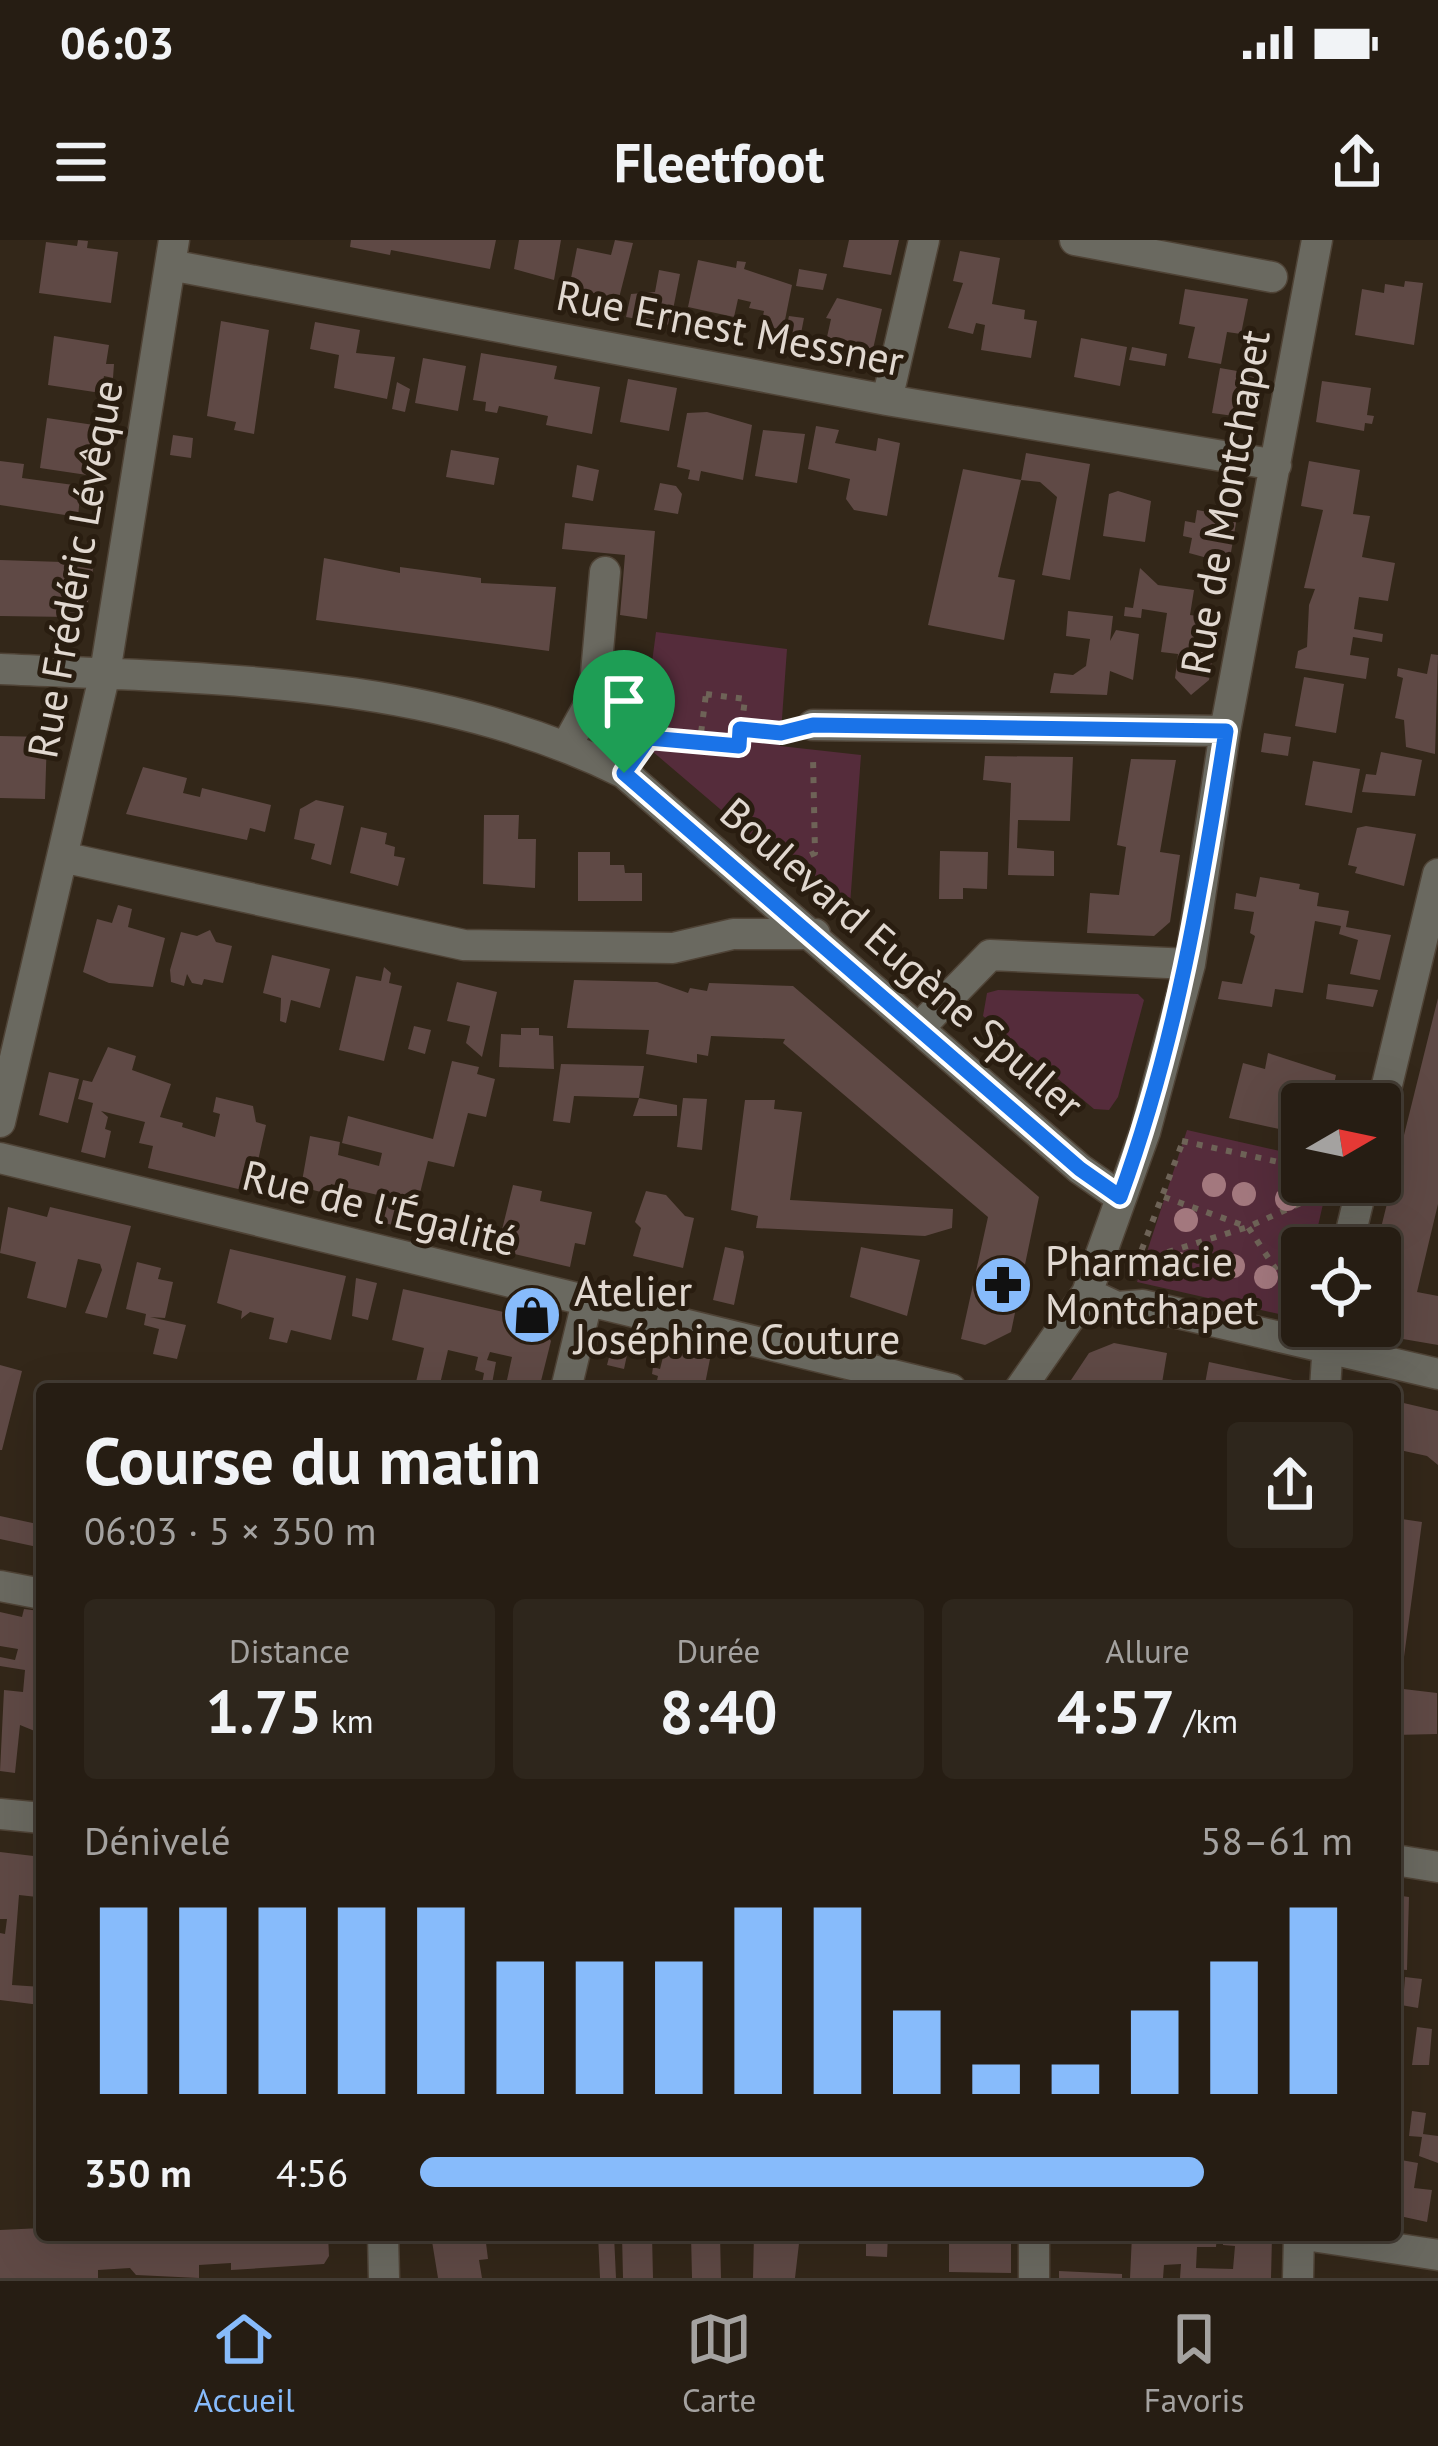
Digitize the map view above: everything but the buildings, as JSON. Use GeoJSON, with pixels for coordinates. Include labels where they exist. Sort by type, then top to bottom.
{"type":"FeatureCollection","features":[{"type":"Feature","properties":{"kind":"street"},"geometry":{"type":"LineString","coordinates":[[887,400],[924,240]]}},
{"type":"Feature","properties":{"kind":"street"},"geometry":{"type":"LineString","coordinates":[[1075,240],[1272,277]]}},
{"type":"Feature","properties":{"kind":"street","name":"Rue de Montchapet"},"geometry":{"type":"LineString","coordinates":[[1025,1383],[1087,1293],[1145,1132],[1190,964],[1226,731],[1317,240]]}},
{"type":"Feature","properties":{"kind":"street","name":"Rue Ernest Messner"},"geometry":{"type":"LineString","coordinates":[[172,253],[887,400],[1276,464]]}},
{"type":"Feature","properties":{"kind":"street","name":"Rue Frédéric Lévêque"},"geometry":{"type":"LineString","coordinates":[[0,1122],[105,673],[172,253]]}},
{"type":"Feature","properties":{"kind":"street"},"geometry":{"type":"LineString","coordinates":[[567,745],[594,696],[605,572]]}},
{"type":"Feature","properties":{"kind":"street","name":"Boulevard Eugène Spuller"},"geometry":{"type":"LineString","coordinates":[[0,669],[181,675],[448,707],[567,745],[624,773],[921,1026],[1080,1169],[1120,1197]]}},
{"type":"Feature","properties":{"kind":"street"},"geometry":{"type":"LineString","coordinates":[[813,725],[1226,731]]}},
{"type":"Feature","properties":{"kind":"street"},"geometry":{"type":"LineString","coordinates":[[62,857],[464,945],[673,948],[733,934],[815,934]]}},
{"type":"Feature","properties":{"kind":"street"},"geometry":{"type":"LineString","coordinates":[[1387,1083],[1438,874]]}},
{"type":"Feature","properties":{"kind":"street"},"geometry":{"type":"LineString","coordinates":[[921,1026],[991,955],[1190,964]]}},
{"type":"Feature","properties":{"kind":"street","name":"Rue de l'Égalité"},"geometry":{"type":"LineString","coordinates":[[0,1158],[926,1383]]}},
{"type":"Feature","properties":{"kind":"street"},"geometry":{"type":"LineString","coordinates":[[1087,1293],[1117,1307],[1144,1306],[1281,1331]]}},
{"type":"Feature","properties":{"kind":"street"},"geometry":{"type":"LineString","coordinates":[[567,1383],[587,1302]]}},
{"type":"Feature","properties":{"kind":"street"},"geometry":{"type":"LineString","coordinates":[[1324,1383],[1327,1347]]}},
{"type":"Feature","properties":{"kind":"street"},"geometry":{"type":"LineString","coordinates":[[1353,1347],[1438,1373]]}},
{"type":"Feature","properties":{"kind":"street"},"geometry":{"type":"LineString","coordinates":[[0,1586],[36,1593]]}},
{"type":"Feature","properties":{"kind":"street"},"geometry":{"type":"LineString","coordinates":[[0,1814],[36,1817]]}},
{"type":"Feature","properties":{"kind":"street"},"geometry":{"type":"LineString","coordinates":[[1401,1861],[1438,1867]]}},
{"type":"Feature","properties":{"kind":"street"},"geometry":{"type":"LineString","coordinates":[[383,2241],[384,2278]]}},
{"type":"Feature","properties":{"kind":"street"},"geometry":{"type":"LineString","coordinates":[[1034,2241],[1034,2278]]}},
{"type":"Feature","properties":{"kind":"street"},"geometry":{"type":"LineString","coordinates":[[1298,2278],[1301,2241]]}},
{"type":"Feature","properties":{"kind":"street"},"geometry":{"type":"LineString","coordinates":[[1343,2241],[1438,2255]]}},
{"type":"Feature","properties":{"kind":"path"},"geometry":{"type":"LineString","coordinates":[[624,773],[649,738],[739,746],[745,699],[706,694],[700,741]]}},
{"type":"Feature","properties":{"kind":"path"},"geometry":{"type":"LineString","coordinates":[[740,729],[781,733],[813,725],[815,854],[806,857],[788,911]]}},
{"type":"Feature","properties":{"kind":"path"},"geometry":{"type":"LineString","coordinates":[[1145,1132],[1281,1162]]}},
{"type":"Feature","properties":{"kind":"path"},"geometry":{"type":"LineString","coordinates":[[1183,1141],[1139,1261],[1248,1227],[1300,1203]]}},
{"type":"Feature","properties":{"kind":"path"},"geometry":{"type":"LineString","coordinates":[[1164,1197],[1248,1227],[1281,1280]]}},
{"type":"Feature","properties":{"kind":"shaded area"},"geometry":{"type":"Polygon","coordinates":[[[656,632],[787,649],[780,746],[861,755],[849,919],[652,751],[605,722],[617,680],[649,685],[656,632]]]}},
{"type":"Feature","properties":{"kind":"shaded area"},"geometry":{"type":"Polygon","coordinates":[[[987,993],[1138,994],[1144,1000],[1118,1097],[1109,1110],[1094,1109],[983,1016],[987,993]]]}},
{"type":"Feature","properties":{"kind":"shaded area"},"geometry":{"type":"Polygon","coordinates":[[[1187,1130],[1281,1151],[1281,1203],[1323,1203],[1318,1227],[1281,1227],[1281,1314],[1137,1282],[1187,1130]]]}},
{"type":"Feature","properties":{"kind":"place","name":"Pharmacie Montchapet"},"geometry":{"type":"Point","coordinates":[1003,1285]}},
{"type":"Feature","properties":{"kind":"place","name":"Atelier Joséphine Couture"},"geometry":{"type":"Point","coordinates":[532,1315]}},
{"type":"Feature","properties":{"kind":"route"},"geometry":{"type":"LineString","coordinates":[[813,725],[1226,731],[1190,964],[1145,1132],[1120,1197],[1080,1169],[921,1026],[624,773],[649,738],[739,746],[740,729],[781,733],[813,725]]}}]}
